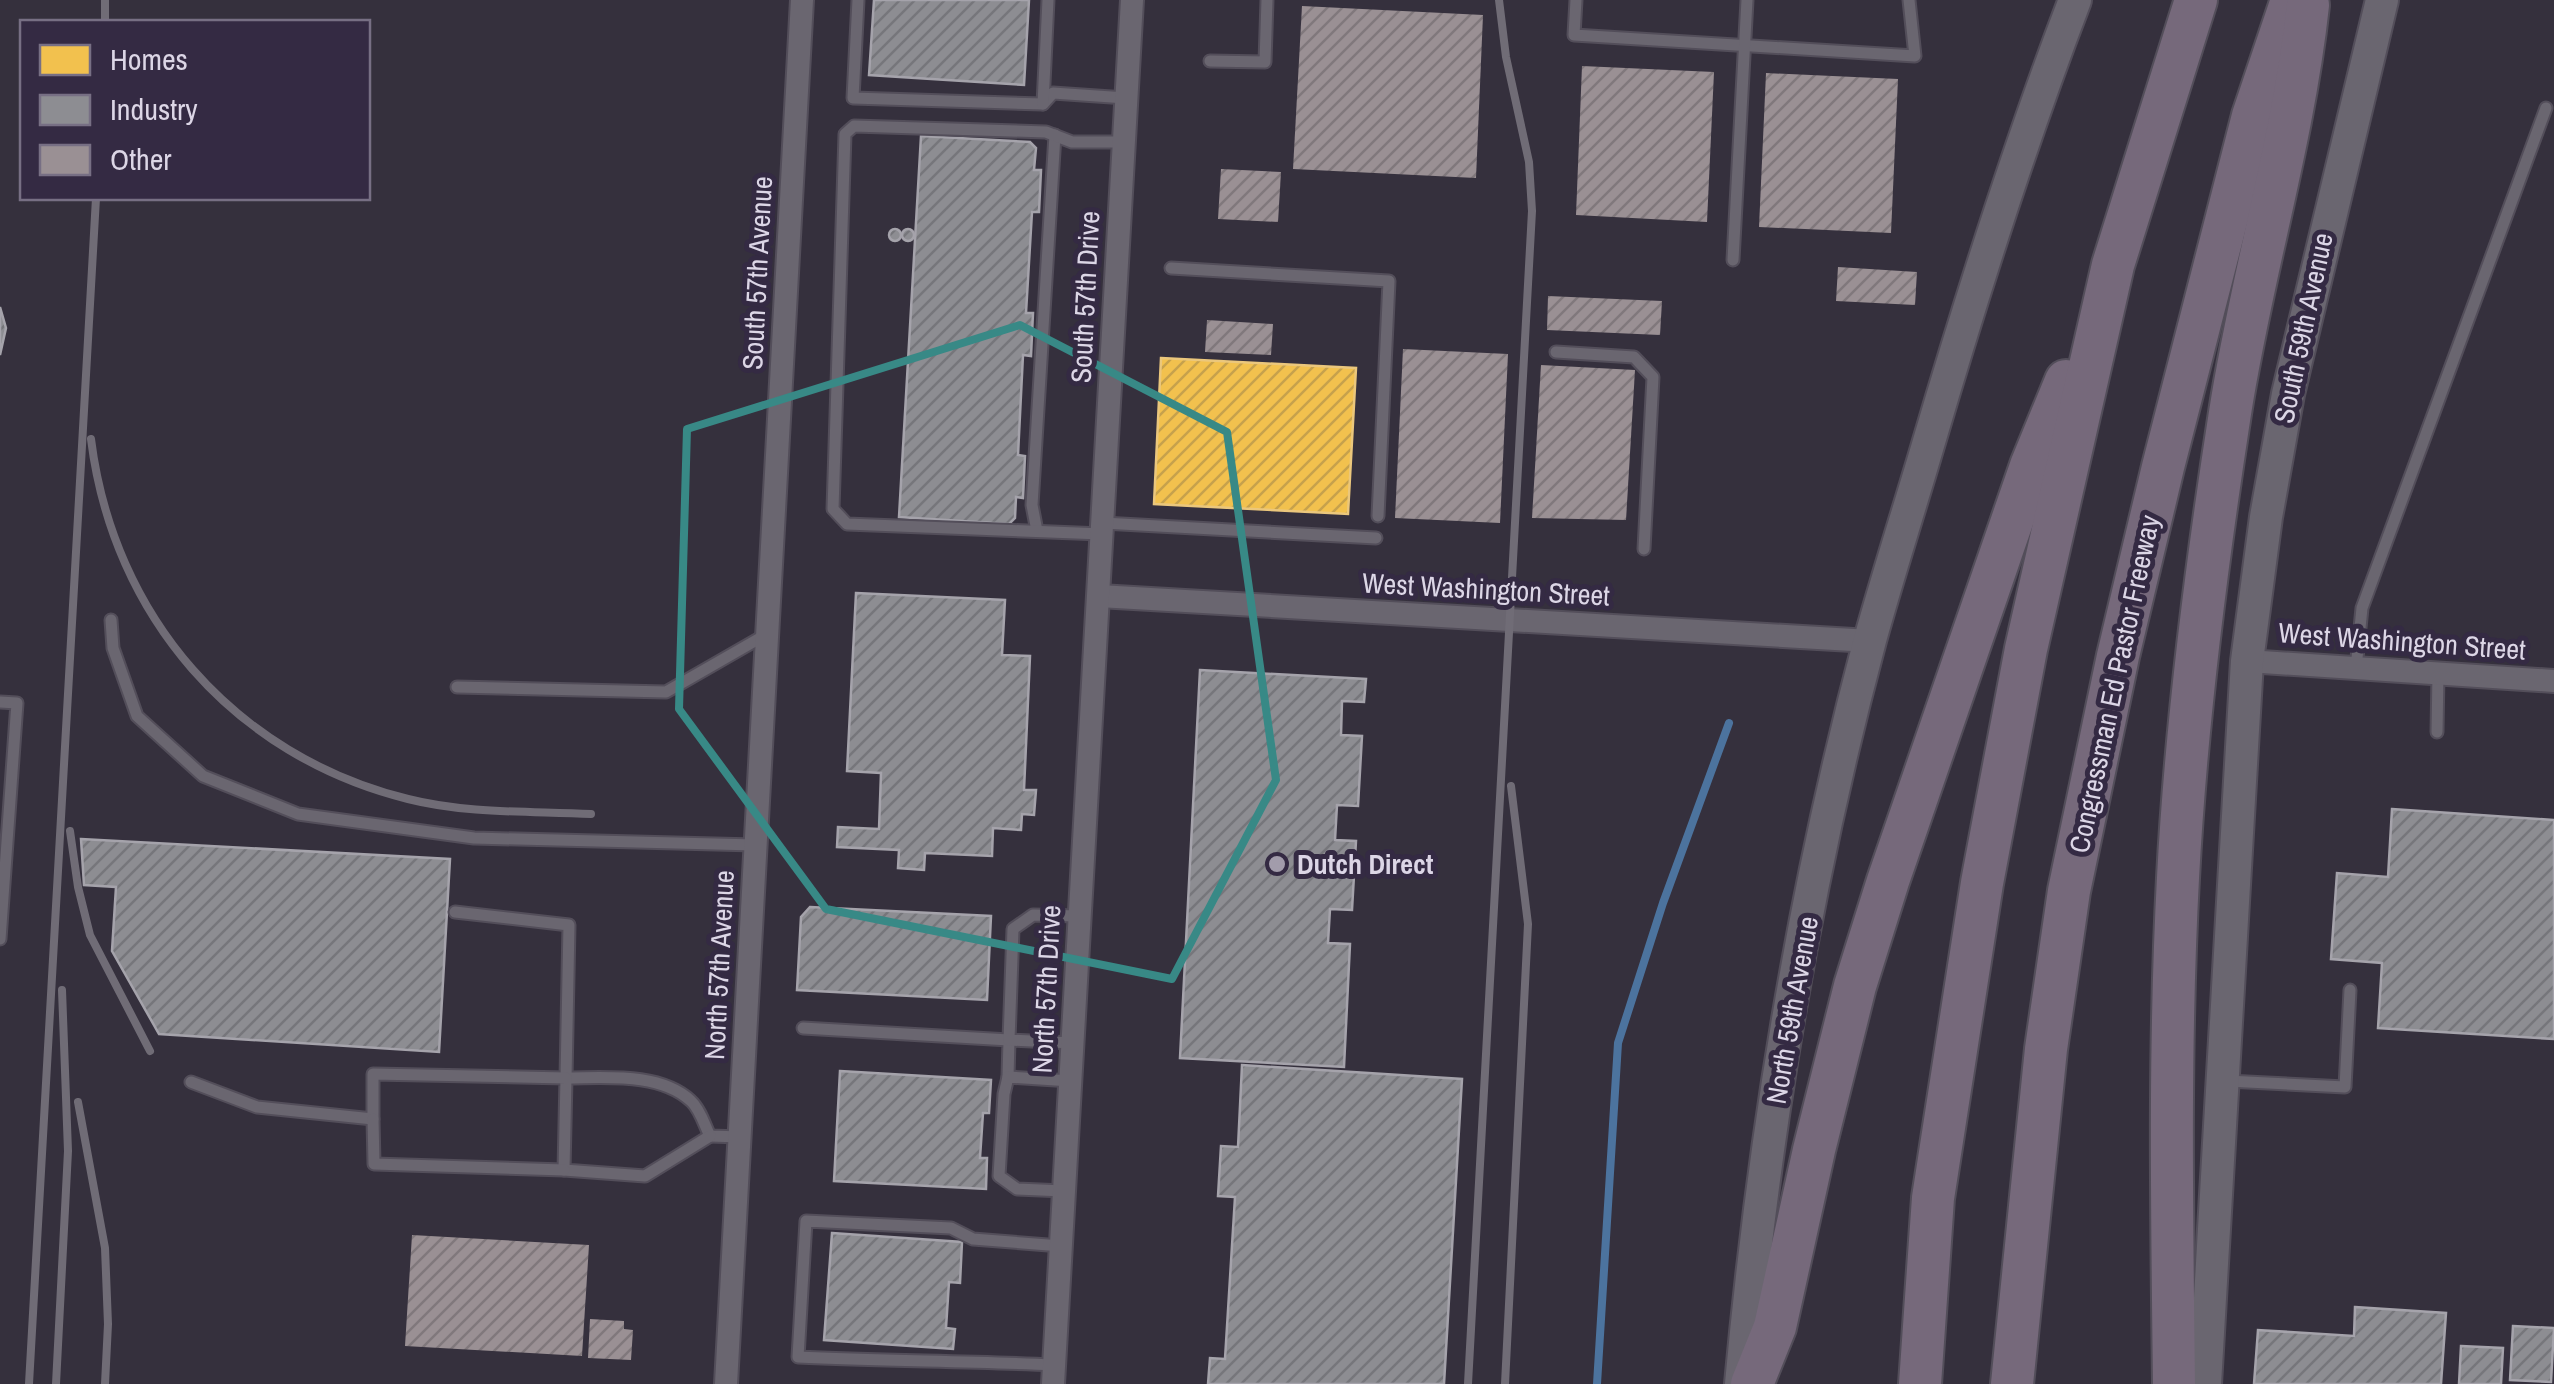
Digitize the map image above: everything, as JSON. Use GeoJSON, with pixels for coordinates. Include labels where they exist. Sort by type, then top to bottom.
{"type":"FeatureCollection","features":[{"type":"Feature","properties":{"kind":"highway"},"geometry":{"type":"LineString","coordinates":[[1920,1384],[1933,1198],[1982,884],[2026,650],[2113,265],[2196,0]]}},
{"type":"Feature","properties":{"kind":"highway","name":"Congressman Ed Pastor Freeway"},"geometry":{"type":"LineString","coordinates":[[2012,1384],[2046,1049],[2069,891],[2162,467],[2253,116],[2292,0]]}},
{"type":"Feature","properties":{"kind":"highway"},"geometry":{"type":"LineString","coordinates":[[2174,1384],[2172,1051],[2178,878],[2190,722],[2230,412],[2302,67],[2309,0]]}},
{"type":"Feature","properties":{"kind":"highway"},"geometry":{"type":"LineString","coordinates":[[1752,1384],[1775,1327],[1818,1132],[1855,986],[1888,881],[2031,466],[2113,265]]}},
{"type":"Feature","properties":{"kind":"main road"},"geometry":{"type":"LineString","coordinates":[[1870,641],[1956,347],[2033,109],[2075,0]]}},
{"type":"Feature","properties":{"kind":"main road","name":"South 59th Avenue"},"geometry":{"type":"LineString","coordinates":[[2247,661],[2268,502],[2288,394],[2382,0]]}},
{"type":"Feature","properties":{"kind":"main road","name":"North 59th Avenue"},"geometry":{"type":"LineString","coordinates":[[1741,1384],[1755,1231],[1785,1038],[1827,826],[1870,641]]}},
{"type":"Feature","properties":{"kind":"main road"},"geometry":{"type":"LineString","coordinates":[[2205,1384],[2247,661]]}},
{"type":"Feature","properties":{"kind":"street","name":"South 57th Avenue"},"geometry":{"type":"LineString","coordinates":[[772,550],[802,0]]}},
{"type":"Feature","properties":{"kind":"street","name":"South 57th Drive"},"geometry":{"type":"LineString","coordinates":[[1099,596],[1132,0]]}},
{"type":"Feature","properties":{"kind":"street","name":"North 57th Avenue"},"geometry":{"type":"LineString","coordinates":[[726,1384],[772,550]]}},
{"type":"Feature","properties":{"kind":"street","name":"West Washington Street"},"geometry":{"type":"LineString","coordinates":[[1099,596],[1870,641]]}},
{"type":"Feature","properties":{"kind":"street","name":"North 57th Drive"},"geometry":{"type":"LineString","coordinates":[[1053,1375],[1099,596]]}},
{"type":"Feature","properties":{"kind":"street","name":"West Washington Street"},"geometry":{"type":"LineString","coordinates":[[2247,661],[2554,681]]}},
{"type":"Feature","properties":{"kind":"lane"},"geometry":{"type":"LineString","coordinates":[[858,0],[853,98],[1043,104]]}},
{"type":"Feature","properties":{"kind":"lane"},"geometry":{"type":"LineString","coordinates":[[1043,104],[1048,0]]}},
{"type":"Feature","properties":{"kind":"lane"},"geometry":{"type":"LineString","coordinates":[[1210,60],[1265,62],[1267,0]]}},
{"type":"Feature","properties":{"kind":"lane"},"geometry":{"type":"LineString","coordinates":[[1576,0],[1574,35],[1915,56],[1909,0]]}},
{"type":"Feature","properties":{"kind":"lane"},"geometry":{"type":"LineString","coordinates":[[1733,260],[1746,0]]}},
{"type":"Feature","properties":{"kind":"lane"},"geometry":{"type":"LineString","coordinates":[[1043,104],[1053,92],[1126,98]]}},
{"type":"Feature","properties":{"kind":"lane"},"geometry":{"type":"LineString","coordinates":[[2356,668],[2362,608],[2546,108]]}},
{"type":"Feature","properties":{"kind":"lane"},"geometry":{"type":"LineString","coordinates":[[1124,142],[1072,142],[1046,132],[854,126],[846,134],[834,509],[847,524],[1376,538]]}},
{"type":"Feature","properties":{"kind":"lane"},"geometry":{"type":"LineString","coordinates":[[1037,531],[1032,504],[1055,135]]}},
{"type":"Feature","properties":{"kind":"lane"},"geometry":{"type":"LineString","coordinates":[[1170,268],[1389,281],[1378,516]]}},
{"type":"Feature","properties":{"kind":"lane"},"geometry":{"type":"LineString","coordinates":[[1556,352],[1634,357],[1653,377],[1644,549]]}},
{"type":"Feature","properties":{"kind":"lane"},"geometry":{"type":"LineString","coordinates":[[111,620],[113,648],[137,716],[203,776],[298,814],[474,838],[755,845]]}},
{"type":"Feature","properties":{"kind":"lane"},"geometry":{"type":"LineString","coordinates":[[457,687],[666,692],[767,634]]}},
{"type":"Feature","properties":{"kind":"lane"},"geometry":{"type":"LineString","coordinates":[[2436,732],[2438,674]]}},
{"type":"Feature","properties":{"kind":"lane"},"geometry":{"type":"LineString","coordinates":[[0,702],[17,703],[0,939]]}},
{"type":"Feature","properties":{"kind":"lane"},"geometry":{"type":"LineString","coordinates":[[455,912],[569,924],[564,1170]]}},
{"type":"Feature","properties":{"kind":"lane"},"geometry":{"type":"LineString","coordinates":[[1064,1191],[1018,1189],[999,1176],[1008,1078],[1012,929],[1034,914],[1080,916]]}},
{"type":"Feature","properties":{"kind":"lane"},"geometry":{"type":"LineString","coordinates":[[2222,1081],[2345,1087],[2350,990]]}},
{"type":"Feature","properties":{"kind":"lane"},"geometry":{"type":"LineString","coordinates":[[802,1028],[1072,1042]]}},
{"type":"Feature","properties":{"kind":"lane"},"geometry":{"type":"LineString","coordinates":[[710,1136],[694,1102],[664,1084],[620,1078],[374,1074],[374,1164],[645,1176],[710,1136],[741,1137]]}},
{"type":"Feature","properties":{"kind":"lane"},"geometry":{"type":"LineString","coordinates":[[1008,1078],[1071,1082]]}},
{"type":"Feature","properties":{"kind":"lane"},"geometry":{"type":"LineString","coordinates":[[191,1082],[257,1107],[373,1119]]}},
{"type":"Feature","properties":{"kind":"lane"},"geometry":{"type":"LineString","coordinates":[[1053,1375],[961,1360],[934,1364],[798,1357],[806,1221],[951,1228],[973,1239],[1061,1246]]}},
{"type":"Feature","properties":{"kind":"highlighted area"},"geometry":{"type":"Polygon","coordinates":[[[1020,325],[1227,432],[1276,780],[1172,979],[826,909],[679,709],[687,429],[1020,325]]]}},
{"type":"Feature","properties":{"kind":"building: Homes"},"geometry":{"type":"Polygon","coordinates":[[[1161,358],[1356,368],[1348,514],[1154,504],[1161,358]]]}},
{"type":"Feature","properties":{"kind":"building: Industry"},"geometry":{"type":"Polygon","coordinates":[[[874,0],[1029,0],[1024,85],[869,75],[874,0]]]}},
{"type":"Feature","properties":{"kind":"building: Industry"},"geometry":{"type":"Polygon","coordinates":[[[921,136],[1030,142],[1036,148],[1034,170],[1041,170],[1039,212],[1032,212],[1026,313],[1033,313],[1031,356],[1023,355],[1018,455],[1025,456],[1023,498],[1016,497],[1015,518],[1009,524],[899,517],[921,136]]]}},
{"type":"Feature","properties":{"kind":"building: Industry"},"geometry":{"type":"Polygon","coordinates":[[[895,229],[901,235],[895,241],[889,235],[895,229]]]}},
{"type":"Feature","properties":{"kind":"building: Industry"},"geometry":{"type":"Polygon","coordinates":[[[908,229],[914,235],[908,241],[902,235],[908,229]]]}},
{"type":"Feature","properties":{"kind":"building: Industry"},"geometry":{"type":"Polygon","coordinates":[[[0,307],[6,328],[0,355],[0,307]]]}},
{"type":"Feature","properties":{"kind":"building: Industry"},"geometry":{"type":"Polygon","coordinates":[[[856,593],[1005,600],[1002,655],[1030,656],[1024,790],[1036,790],[1034,815],[1022,814],[1021,830],[993,828],[992,856],[925,853],[924,870],[898,868],[899,850],[837,847],[838,827],[879,829],[881,773],[847,771],[856,593]]]}},
{"type":"Feature","properties":{"kind":"building: Industry"},"geometry":{"type":"Polygon","coordinates":[[[1200,670],[1366,679],[1364,702],[1342,701],[1341,735],[1362,736],[1358,806],[1337,805],[1335,840],[1356,841],[1352,910],[1330,909],[1328,943],[1350,944],[1344,1067],[1180,1058],[1200,670]]]}},
{"type":"Feature","properties":{"kind":"building: Industry"},"geometry":{"type":"Polygon","coordinates":[[[2392,809],[2554,820],[2554,1039],[2378,1028],[2382,963],[2331,959],[2337,873],[2388,877],[2392,809]]]}},
{"type":"Feature","properties":{"kind":"building: Industry"},"geometry":{"type":"Polygon","coordinates":[[[81,839],[450,859],[439,1052],[159,1034],[112,951],[116,887],[84,885],[81,839]]]}},
{"type":"Feature","properties":{"kind":"building: Industry"},"geometry":{"type":"Polygon","coordinates":[[[810,907],[991,916],[987,1000],[797,990],[801,917],[810,907]]]}},
{"type":"Feature","properties":{"kind":"building: Industry"},"geometry":{"type":"Polygon","coordinates":[[[1242,1065],[1462,1079],[1444,1384],[1208,1384],[1210,1358],[1225,1359],[1235,1197],[1218,1196],[1221,1146],[1238,1147],[1242,1065]]]}},
{"type":"Feature","properties":{"kind":"building: Industry"},"geometry":{"type":"Polygon","coordinates":[[[840,1071],[991,1080],[989,1113],[983,1113],[980,1158],[987,1158],[986,1189],[834,1181],[840,1071]]]}},
{"type":"Feature","properties":{"kind":"building: Industry"},"geometry":{"type":"Polygon","coordinates":[[[832,1233],[962,1242],[960,1283],[949,1282],[946,1328],[955,1329],[953,1349],[824,1340],[832,1233]]]}},
{"type":"Feature","properties":{"kind":"building: Industry"},"geometry":{"type":"Polygon","coordinates":[[[2355,1307],[2446,1313],[2441,1384],[2254,1384],[2258,1330],[2354,1336],[2355,1307]]]}},
{"type":"Feature","properties":{"kind":"building: Industry"},"geometry":{"type":"Polygon","coordinates":[[[2513,1326],[2554,1328],[2551,1382],[2510,1380],[2513,1326]]]}},
{"type":"Feature","properties":{"kind":"building: Industry"},"geometry":{"type":"Polygon","coordinates":[[[2461,1346],[2503,1348],[2501,1384],[2459,1384],[2461,1346]]]}},
{"type":"Feature","properties":{"kind":"building: Other"},"geometry":{"type":"Polygon","coordinates":[[[1302,6],[1483,15],[1476,178],[1293,169],[1302,6]]]}},
{"type":"Feature","properties":{"kind":"building: Other"},"geometry":{"type":"Polygon","coordinates":[[[1582,66],[1714,72],[1707,222],[1576,215],[1582,66]]]}},
{"type":"Feature","properties":{"kind":"building: Other"},"geometry":{"type":"Polygon","coordinates":[[[1766,73],[1898,79],[1891,233],[1759,227],[1766,73]]]}},
{"type":"Feature","properties":{"kind":"building: Other"},"geometry":{"type":"Polygon","coordinates":[[[1221,169],[1281,172],[1278,222],[1218,219],[1221,169]]]}},
{"type":"Feature","properties":{"kind":"building: Other"},"geometry":{"type":"Polygon","coordinates":[[[1838,267],[1917,272],[1915,305],[1836,301],[1838,267]]]}},
{"type":"Feature","properties":{"kind":"building: Other"},"geometry":{"type":"Polygon","coordinates":[[[1548,296],[1662,301],[1660,335],[1547,330],[1548,296]]]}},
{"type":"Feature","properties":{"kind":"building: Other"},"geometry":{"type":"Polygon","coordinates":[[[1207,320],[1273,324],[1271,355],[1205,352],[1207,320]]]}},
{"type":"Feature","properties":{"kind":"building: Other"},"geometry":{"type":"Polygon","coordinates":[[[1403,349],[1508,354],[1500,523],[1395,518],[1403,349]]]}},
{"type":"Feature","properties":{"kind":"building: Other"},"geometry":{"type":"Polygon","coordinates":[[[1541,365],[1635,370],[1626,520],[1532,518],[1541,365]]]}},
{"type":"Feature","properties":{"kind":"building: Other"},"geometry":{"type":"Polygon","coordinates":[[[412,1235],[589,1245],[582,1356],[405,1346],[412,1235]]]}},
{"type":"Feature","properties":{"kind":"building: Other"},"geometry":{"type":"Polygon","coordinates":[[[590,1319],[624,1321],[624,1329],[633,1330],[631,1360],[588,1358],[590,1319]]]}},
{"type":"Feature","properties":{"kind":"waterway"},"geometry":{"type":"LineString","coordinates":[[1597,1384],[1618,1043],[1663,903],[1729,723]]}},
{"type":"Feature","properties":{"kind":"railway"},"geometry":{"type":"LineString","coordinates":[[105,0],[105,20]]}},
{"type":"Feature","properties":{"kind":"railway"},"geometry":{"type":"LineString","coordinates":[[1468,1384],[1532,211],[1529,162],[1506,57],[1499,0]]}},
{"type":"Feature","properties":{"kind":"railway"},"geometry":{"type":"LineString","coordinates":[[29,1384],[96,200]]}},
{"type":"Feature","properties":{"kind":"railway"},"geometry":{"type":"LineString","coordinates":[[91,439],[104,504],[125,564],[155,619],[192,669],[237,713],[288,750],[345,778],[408,799],[476,810],[591,814]]}},
{"type":"Feature","properties":{"kind":"railway"},"geometry":{"type":"LineString","coordinates":[[1505,1384],[1528,924],[1511,786]]}},
{"type":"Feature","properties":{"kind":"railway"},"geometry":{"type":"LineString","coordinates":[[70,831],[90,935],[150,1051]]}},
{"type":"Feature","properties":{"kind":"railway"},"geometry":{"type":"LineString","coordinates":[[56,1384],[68,1151],[62,990]]}},
{"type":"Feature","properties":{"kind":"railway"},"geometry":{"type":"LineString","coordinates":[[78,1102],[105,1248],[105,1384]]}},
{"type":"Feature","properties":{"kind":"place","name":"Dutch Direct"},"geometry":{"type":"Point","coordinates":[1277,864]}}]}
